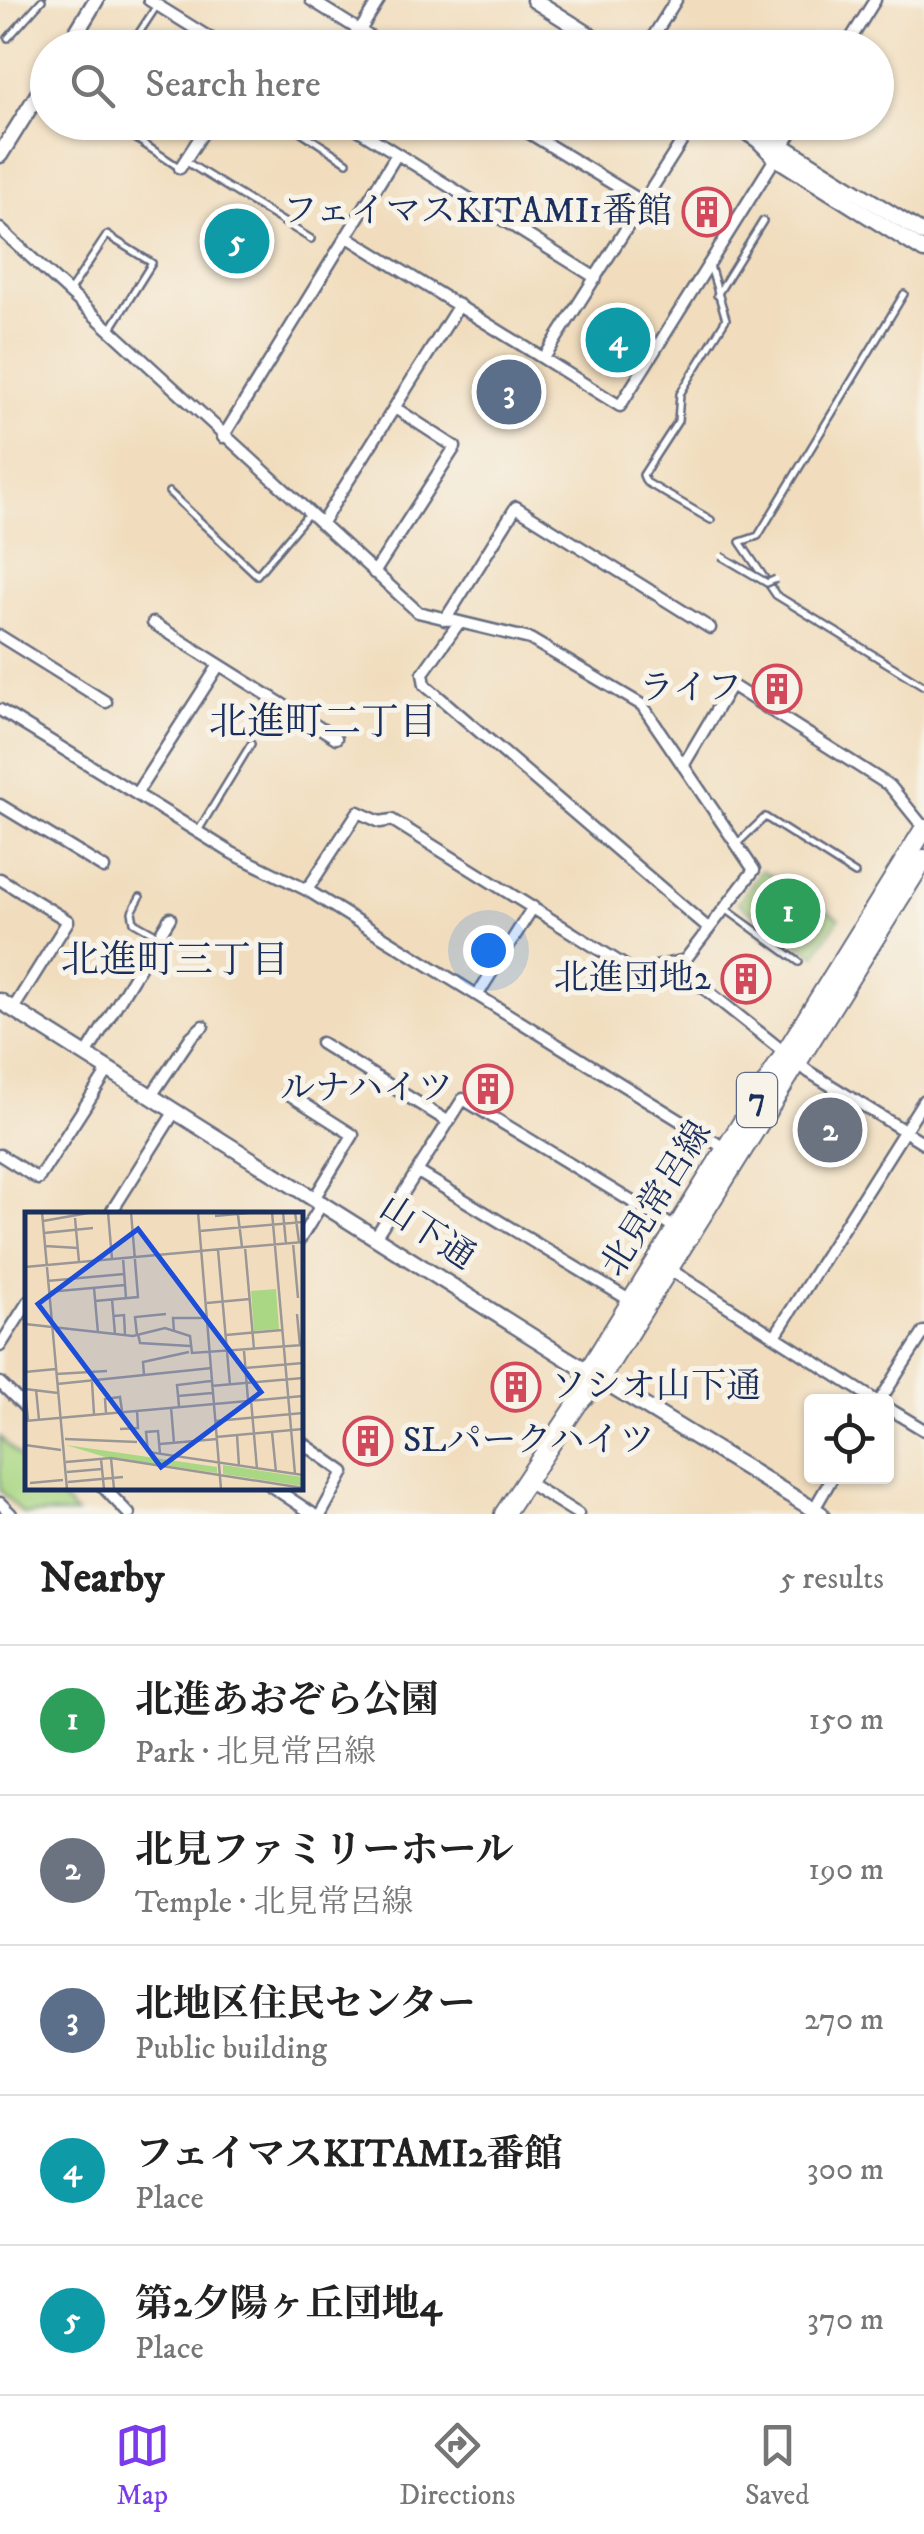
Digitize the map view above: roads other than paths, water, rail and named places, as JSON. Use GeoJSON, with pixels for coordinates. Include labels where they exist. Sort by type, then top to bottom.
{"type":"FeatureCollection","features":[{"type":"Feature","properties":{"kind":"main road","name":"北見常呂線"},"geometry":{"type":"LineString","coordinates":[[504,1514],[733,1154],[924,828]]}},
{"type":"Feature","properties":{"kind":"main road","name":"北見常呂線"},"geometry":{"type":"LineString","coordinates":[[791,1058],[924,860]]}},
{"type":"Feature","properties":{"kind":"main road","name":"北見常呂線"},"geometry":{"type":"LineString","coordinates":[[594,1375],[630,1301],[662,1265],[677,1230],[733,1154]]}},
{"type":"Feature","properties":{"kind":"street"},"geometry":{"type":"LineString","coordinates":[[77,30],[96,0]]}},
{"type":"Feature","properties":{"kind":"street"},"geometry":{"type":"LineString","coordinates":[[311,0],[360,30],[379,0]]}},
{"type":"Feature","properties":{"kind":"street"},"geometry":{"type":"LineString","coordinates":[[534,0],[582,30]]}},
{"type":"Feature","properties":{"kind":"street"},"geometry":{"type":"LineString","coordinates":[[657,30],[676,0]]}},
{"type":"Feature","properties":{"kind":"street"},"geometry":{"type":"LineString","coordinates":[[856,30],[875,0]]}},
{"type":"Feature","properties":{"kind":"street"},"geometry":{"type":"LineString","coordinates":[[153,2],[197,30]]}},
{"type":"Feature","properties":{"kind":"street"},"geometry":{"type":"LineString","coordinates":[[0,155],[30,107]]}},
{"type":"Feature","properties":{"kind":"street"},"geometry":{"type":"LineString","coordinates":[[183,164],[198,140]]}},
{"type":"Feature","properties":{"kind":"street"},"geometry":{"type":"LineString","coordinates":[[375,140],[596,278]]}},
{"type":"Feature","properties":{"kind":"street"},"geometry":{"type":"LineString","coordinates":[[541,140],[643,202]]}},
{"type":"Feature","properties":{"kind":"street"},"geometry":{"type":"LineString","coordinates":[[544,358],[683,140]]}},
{"type":"Feature","properties":{"kind":"street"},"geometry":{"type":"LineString","coordinates":[[758,140],[924,234]]}},
{"type":"Feature","properties":{"kind":"street"},"geometry":{"type":"LineString","coordinates":[[346,236],[620,406],[787,140]]}},
{"type":"Feature","properties":{"kind":"street"},"geometry":{"type":"LineString","coordinates":[[779,152],[924,251]]}},
{"type":"Feature","properties":{"kind":"street"},"geometry":{"type":"LineString","coordinates":[[223,436],[397,154]]}},
{"type":"Feature","properties":{"kind":"street"},"geometry":{"type":"LineString","coordinates":[[0,229],[418,612],[530,640],[642,705],[754,870],[685,960],[634,972],[392,820],[380,822],[358,812],[307,890]]}},
{"type":"Feature","properties":{"kind":"street"},"geometry":{"type":"LineString","coordinates":[[322,524],[459,305]]}},
{"type":"Feature","properties":{"kind":"street"},"geometry":{"type":"LineString","coordinates":[[374,573],[456,448],[395,408]]}},
{"type":"Feature","properties":{"kind":"street"},"geometry":{"type":"LineString","coordinates":[[445,620],[516,507],[710,628]]}},
{"type":"Feature","properties":{"kind":"street"},"geometry":{"type":"LineString","coordinates":[[153,623],[336,738]]}},
{"type":"Feature","properties":{"kind":"street"},"geometry":{"type":"LineString","coordinates":[[458,624],[423,673],[425,685],[709,929]]}},
{"type":"Feature","properties":{"kind":"street"},"geometry":{"type":"LineString","coordinates":[[0,636],[106,702]]}},
{"type":"Feature","properties":{"kind":"street"},"geometry":{"type":"LineString","coordinates":[[136,794],[218,665]]}},
{"type":"Feature","properties":{"kind":"street"},"geometry":{"type":"LineString","coordinates":[[684,766],[731,685],[890,786],[924,828]]}},
{"type":"Feature","properties":{"kind":"street"},"geometry":{"type":"LineString","coordinates":[[0,710],[232,854],[307,890],[733,1154]]}},
{"type":"Feature","properties":{"kind":"street"},"geometry":{"type":"LineString","coordinates":[[0,805],[104,868]]}},
{"type":"Feature","properties":{"kind":"street"},"geometry":{"type":"LineString","coordinates":[[0,879],[68,921],[7,1005]]}},
{"type":"Feature","properties":{"kind":"street"},"geometry":{"type":"LineString","coordinates":[[478,994],[533,908]]}},
{"type":"Feature","properties":{"kind":"street"},"geometry":{"type":"LineString","coordinates":[[86,1055],[170,918]]}},
{"type":"Feature","properties":{"kind":"street"},"geometry":{"type":"LineString","coordinates":[[685,960],[690,977],[791,1058],[924,1143]]}},
{"type":"Feature","properties":{"kind":"street","name":"山下通"},"geometry":{"type":"LineString","coordinates":[[7,1005],[818,1512]]}},
{"type":"Feature","properties":{"kind":"street"},"geometry":{"type":"LineString","coordinates":[[151,1096],[191,1037],[203,1026]]}},
{"type":"Feature","properties":{"kind":"street"},"geometry":{"type":"LineString","coordinates":[[321,1043],[449,1122]]}},
{"type":"Feature","properties":{"kind":"street"},"geometry":{"type":"LineString","coordinates":[[0,1155],[38,1179],[109,1069]]}},
{"type":"Feature","properties":{"kind":"street"},"geometry":{"type":"LineString","coordinates":[[287,1093],[353,1135],[302,1235]]}},
{"type":"Feature","properties":{"kind":"street"},"geometry":{"type":"LineString","coordinates":[[376,1236],[464,1100],[677,1230]]}},
{"type":"Feature","properties":{"kind":"street"},"geometry":{"type":"LineString","coordinates":[[775,1336],[924,1100]]}},
{"type":"Feature","properties":{"kind":"street"},"geometry":{"type":"LineString","coordinates":[[111,1212],[175,1111]]}},
{"type":"Feature","properties":{"kind":"street"},"geometry":{"type":"LineString","coordinates":[[418,1172],[630,1301]]}},
{"type":"Feature","properties":{"kind":"street"},"geometry":{"type":"LineString","coordinates":[[662,1265],[866,1394]]}},
{"type":"Feature","properties":{"kind":"street"},"geometry":{"type":"LineString","coordinates":[[0,1346],[25,1307]]}},
{"type":"Feature","properties":{"kind":"street"},"geometry":{"type":"LineString","coordinates":[[883,1394],[924,1332]]}},
{"type":"Feature","properties":{"kind":"street"},"geometry":{"type":"LineString","coordinates":[[0,1383],[25,1407]]}},
{"type":"Feature","properties":{"kind":"street"},"geometry":{"type":"LineString","coordinates":[[894,1412],[924,1430]]}},
{"type":"Feature","properties":{"kind":"street"},"geometry":{"type":"LineString","coordinates":[[276,1489],[317,1514],[344,1472],[302,1442]]}},
{"type":"Feature","properties":{"kind":"street"},"geometry":{"type":"LineString","coordinates":[[525,1481],[578,1514]]}},
{"type":"Feature","properties":{"kind":"street"},"geometry":{"type":"LineString","coordinates":[[818,1512],[830,1484]]}},
{"type":"Feature","properties":{"kind":"street"},"geometry":{"type":"LineString","coordinates":[[105,1489],[129,1514]]}},
{"type":"Feature","properties":{"kind":"street"},"geometry":{"type":"LineString","coordinates":[[0,1503],[11,1514]]}},
{"type":"Feature","properties":{"kind":"lane"},"geometry":{"type":"LineString","coordinates":[[8,38],[42,0]]}},
{"type":"Feature","properties":{"kind":"lane"},"geometry":{"type":"LineString","coordinates":[[140,30],[153,2]]}},
{"type":"Feature","properties":{"kind":"lane"},"geometry":{"type":"LineString","coordinates":[[142,140],[311,239]]}},
{"type":"Feature","properties":{"kind":"lane"},"geometry":{"type":"LineString","coordinates":[[313,140],[347,162]]}},
{"type":"Feature","properties":{"kind":"lane"},"geometry":{"type":"LineString","coordinates":[[717,296],[763,221]]}},
{"type":"Feature","properties":{"kind":"lane"},"geometry":{"type":"LineString","coordinates":[[69,292],[107,235],[152,263],[110,330]]}},
{"type":"Feature","properties":{"kind":"lane"},"geometry":{"type":"LineString","coordinates":[[709,264],[726,320],[680,394],[678,422],[643,475],[646,482],[711,520]]}},
{"type":"Feature","properties":{"kind":"lane"},"geometry":{"type":"LineString","coordinates":[[904,294],[758,536],[740,542],[776,595],[924,686]]}},
{"type":"Feature","properties":{"kind":"lane"},"geometry":{"type":"LineString","coordinates":[[169,492],[256,575],[309,513]]}},
{"type":"Feature","properties":{"kind":"lane"},"geometry":{"type":"LineString","coordinates":[[720,556],[767,583],[776,579]]}},
{"type":"Feature","properties":{"kind":"lane"},"geometry":{"type":"LineString","coordinates":[[197,832],[251,744]]}},
{"type":"Feature","properties":{"kind":"lane"},"geometry":{"type":"LineString","coordinates":[[736,844],[765,818],[854,874]]}},
{"type":"Feature","properties":{"kind":"lane"},"geometry":{"type":"LineString","coordinates":[[140,897],[132,912],[134,922],[159,936]]}},
{"type":"Feature","properties":{"kind":"lane"},"geometry":{"type":"LineString","coordinates":[[724,909],[799,962]]}},
{"type":"Feature","properties":{"kind":"place","name":"フェイマスKITAMI1番館"},"geometry":{"type":"Point","coordinates":[707,212]}},
{"type":"Feature","properties":{"kind":"place","name":"第2夕陽ヶ丘団地4"},"geometry":{"type":"Point","coordinates":[237,241]}},
{"type":"Feature","properties":{"kind":"place","name":"フェイマスKITAMI2番館"},"geometry":{"type":"Point","coordinates":[618,340]}},
{"type":"Feature","properties":{"kind":"place","name":"北地区住民センター"},"geometry":{"type":"Point","coordinates":[509,392]}},
{"type":"Feature","properties":{"kind":"place","name":"ライフ"},"geometry":{"type":"Point","coordinates":[777,689]}},
{"type":"Feature","properties":{"kind":"place","name":"北進あおぞら公園"},"geometry":{"type":"Point","coordinates":[788,911]}},
{"type":"Feature","properties":{"kind":"place","name":"北進団地2"},"geometry":{"type":"Point","coordinates":[746,979]}},
{"type":"Feature","properties":{"kind":"place","name":"ルナハイツ"},"geometry":{"type":"Point","coordinates":[488,1089]}},
{"type":"Feature","properties":{"kind":"place","name":"北見ファミリーホール"},"geometry":{"type":"Point","coordinates":[830,1130]}},
{"type":"Feature","properties":{"kind":"place","name":"ソシオ山下通"},"geometry":{"type":"Point","coordinates":[516,1387]}},
{"type":"Feature","properties":{"kind":"place","name":"SLパークハイツ"},"geometry":{"type":"Point","coordinates":[368,1441]}},
{"type":"Feature","properties":{"kind":"district","name":"北進町二丁目"},"geometry":{"type":"Point","coordinates":[323,723]}},
{"type":"Feature","properties":{"kind":"district","name":"北進町三丁目"},"geometry":{"type":"Point","coordinates":[175,961]}}]}
